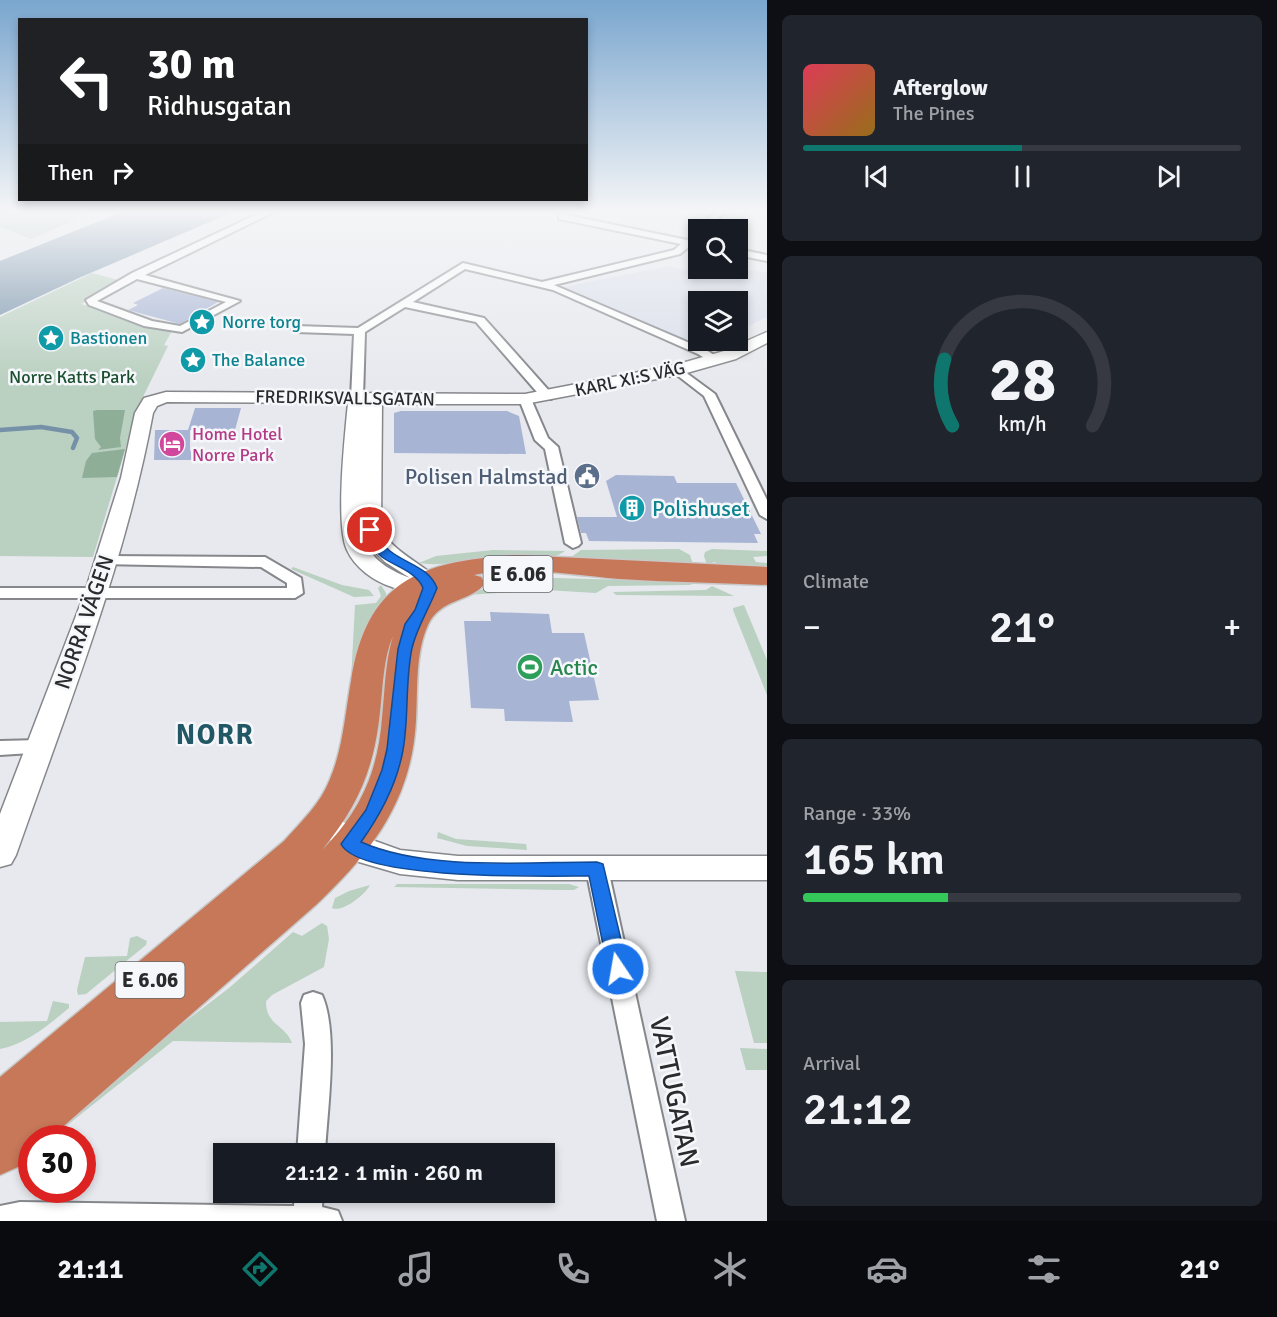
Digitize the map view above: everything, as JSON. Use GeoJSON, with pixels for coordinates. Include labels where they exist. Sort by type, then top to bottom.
{"type":"FeatureCollection","features":[{"type":"Feature","properties":{"kind":"highway","name":"E 6.06"},"geometry":{"type":"LineString","coordinates":[[0,1107],[298,852],[342,825],[373,813],[390,770],[396,741],[405,649],[424,591],[457,570],[512,562],[622,570],[767,576]]}},
{"type":"Feature","properties":{"kind":"highway","name":"E 6.06"},"geometry":{"type":"LineString","coordinates":[[424,591],[443,595],[462,586],[507,574],[622,570]]}},
{"type":"Feature","properties":{"kind":"highway","name":"E 6.06"},"geometry":{"type":"LineString","coordinates":[[0,1150],[298,896],[342,825]]}},
{"type":"Feature","properties":{"kind":"street"},"geometry":{"type":"LineString","coordinates":[[135,275],[141,279],[235,301],[182,329],[158,326],[93,303],[91,300],[127,282],[135,275],[148,269]]}},
{"type":"Feature","properties":{"kind":"street"},"geometry":{"type":"LineString","coordinates":[[296,329],[360,332],[458,269]]}},
{"type":"Feature","properties":{"kind":"street"},"geometry":{"type":"LineString","coordinates":[[476,269],[544,284],[702,352],[715,360]]}},
{"type":"Feature","properties":{"kind":"street"},"geometry":{"type":"LineString","coordinates":[[544,284],[609,269]]}},
{"type":"Feature","properties":{"kind":"street"},"geometry":{"type":"LineString","coordinates":[[402,303],[480,320],[547,396]]}},
{"type":"Feature","properties":{"kind":"street"},"geometry":{"type":"LineString","coordinates":[[360,332],[365,398],[352,516],[354,542],[375,569],[399,582],[424,591]]}},
{"type":"Feature","properties":{"kind":"street","name":"KARL XI:S VÄG"},"geometry":{"type":"LineString","coordinates":[[525,399],[677,370],[715,360],[767,337]]}},
{"type":"Feature","properties":{"kind":"street"},"geometry":{"type":"LineString","coordinates":[[677,370],[709,394],[767,515]]}},
{"type":"Feature","properties":{"kind":"street","name":"FREDRIKSVALLSGATAN"},"geometry":{"type":"LineString","coordinates":[[166,398],[525,399]]}},
{"type":"Feature","properties":{"kind":"street","name":"NORRA VÄGEN"},"geometry":{"type":"LineString","coordinates":[[0,855],[96,595],[104,561],[131,478],[144,413],[150,402],[166,398]]}},
{"type":"Feature","properties":{"kind":"street"},"geometry":{"type":"LineString","coordinates":[[525,399],[542,440],[551,447],[573,543]]}},
{"type":"Feature","properties":{"kind":"street"},"geometry":{"type":"LineString","coordinates":[[0,593],[96,595],[295,593],[295,581],[266,562],[104,561]]}},
{"type":"Feature","properties":{"kind":"street"},"geometry":{"type":"LineString","coordinates":[[0,748],[40,747]]}},
{"type":"Feature","properties":{"kind":"street"},"geometry":{"type":"LineString","coordinates":[[342,825],[370,853],[417,864],[489,869],[767,868]]}},
{"type":"Feature","properties":{"kind":"street","name":"VATTUGATAN"},"geometry":{"type":"LineString","coordinates":[[597,869],[671,1221]]}},
{"type":"Feature","properties":{"kind":"street"},"geometry":{"type":"LineString","coordinates":[[312,1143],[318,1044],[313,1003]]}},
{"type":"Feature","properties":{"kind":"street"},"geometry":{"type":"LineString","coordinates":[[307,1221],[308,1203]]}},
{"type":"Feature","properties":{"kind":"street"},"geometry":{"type":"LineString","coordinates":[[0,1220],[20,1216],[328,1221]]}},
{"type":"Feature","properties":{"kind":"shaded area"},"geometry":{"type":"Polygon","coordinates":[[[653,269],[688,269],[688,279],[748,279],[748,270],[767,273],[767,317],[748,326],[748,291],[688,291],[688,341],[648,327],[563,287],[653,269]]]}},
{"type":"Feature","properties":{"kind":"green space","name":"Norre Katts Park"},"geometry":{"type":"Polygon","coordinates":[[[92,273],[126,282],[81,304],[172,331],[164,345],[168,346],[138,407],[93,557],[0,556],[0,317],[92,273]]]}},
{"type":"Feature","properties":{"kind":"green space"},"geometry":{"type":"Polygon","coordinates":[[[125,410],[120,438],[121,447],[98,450],[101,447],[95,439],[93,411],[125,410]]]}},
{"type":"Feature","properties":{"kind":"green space"},"geometry":{"type":"Polygon","coordinates":[[[125,449],[117,477],[82,478],[86,461],[92,453],[125,449]]]}},
{"type":"Feature","properties":{"kind":"green space"},"geometry":{"type":"Polygon","coordinates":[[[679,549],[690,555],[693,565],[570,558],[581,550],[679,549]]]}},
{"type":"Feature","properties":{"kind":"green space"},"geometry":{"type":"Polygon","coordinates":[[[712,549],[767,551],[767,556],[753,557],[756,562],[767,563],[767,568],[712,566],[717,563],[714,562],[707,565],[705,552],[712,549]]]}},
{"type":"Feature","properties":{"kind":"green space"},"geometry":{"type":"Polygon","coordinates":[[[493,550],[565,551],[547,557],[511,555],[442,564],[419,563],[436,556],[493,550]]]}},
{"type":"Feature","properties":{"kind":"green space"},"geometry":{"type":"Polygon","coordinates":[[[293,567],[342,585],[369,590],[374,596],[354,597],[291,569],[293,567]]]}},
{"type":"Feature","properties":{"kind":"green space"},"geometry":{"type":"Polygon","coordinates":[[[556,578],[697,582],[690,585],[608,586],[596,593],[546,590],[466,595],[508,581],[556,578]]]}},
{"type":"Feature","properties":{"kind":"green space"},"geometry":{"type":"Polygon","coordinates":[[[381,585],[386,598],[353,681],[351,680],[355,605],[376,603],[381,596],[378,588],[381,585]]]}},
{"type":"Feature","properties":{"kind":"green space"},"geometry":{"type":"Polygon","coordinates":[[[712,586],[734,596],[616,595],[613,592],[706,590],[712,586]]]}},
{"type":"Feature","properties":{"kind":"green space"},"geometry":{"type":"Polygon","coordinates":[[[744,605],[767,660],[767,695],[733,610],[733,608],[744,605]]]}},
{"type":"Feature","properties":{"kind":"green space"},"geometry":{"type":"Polygon","coordinates":[[[438,832],[456,839],[526,844],[527,850],[467,846],[437,838],[438,832]]]}},
{"type":"Feature","properties":{"kind":"green space"},"geometry":{"type":"Polygon","coordinates":[[[397,884],[569,884],[579,887],[574,890],[559,890],[394,887],[397,884]]]}},
{"type":"Feature","properties":{"kind":"green space"},"geometry":{"type":"Polygon","coordinates":[[[370,885],[353,902],[341,908],[332,908],[335,898],[370,885]]]}},
{"type":"Feature","properties":{"kind":"green space"},"geometry":{"type":"Polygon","coordinates":[[[322,923],[327,926],[329,939],[324,967],[272,995],[266,1001],[272,1020],[285,1032],[292,1043],[173,1041],[67,1125],[51,1125],[229,988],[293,932],[302,936],[322,923]]]}},
{"type":"Feature","properties":{"kind":"green space"},"geometry":{"type":"Polygon","coordinates":[[[137,936],[147,941],[146,945],[86,994],[78,995],[77,990],[85,957],[127,956],[130,938],[137,936]]]}},
{"type":"Feature","properties":{"kind":"green space"},"geometry":{"type":"Polygon","coordinates":[[[735,971],[767,972],[767,1043],[754,1043],[735,971]]]}},
{"type":"Feature","properties":{"kind":"green space"},"geometry":{"type":"Polygon","coordinates":[[[53,1001],[69,1004],[69,1008],[28,1038],[0,1049],[0,1022],[47,1021],[53,1001]]]}},
{"type":"Feature","properties":{"kind":"green space"},"geometry":{"type":"Polygon","coordinates":[[[740,1048],[767,1049],[767,1070],[746,1070],[740,1048]]]}},
{"type":"Feature","properties":{"kind":"water"},"geometry":{"type":"Polygon","coordinates":[[[0,269],[100,269],[81,277],[0,315],[0,269]]]}},
{"type":"Feature","properties":{"kind":"building"},"geometry":{"type":"Polygon","coordinates":[[[163,288],[218,302],[180,324],[128,310],[138,305],[133,303],[163,288]]]}},
{"type":"Feature","properties":{"kind":"building"},"geometry":{"type":"Polygon","coordinates":[[[195,408],[241,408],[235,430],[190,430],[190,449],[193,460],[154,460],[155,430],[188,430],[195,408]]]}},
{"type":"Feature","properties":{"kind":"building"},"geometry":{"type":"Polygon","coordinates":[[[401,411],[507,411],[519,416],[526,454],[394,453],[394,413],[401,411]]]}},
{"type":"Feature","properties":{"kind":"building","name":"Polishuset"},"geometry":{"type":"Polygon","coordinates":[[[616,475],[674,476],[677,483],[736,483],[761,534],[754,534],[758,543],[589,541],[586,533],[581,533],[577,517],[617,517],[606,481],[616,475]]]}},
{"type":"Feature","properties":{"kind":"building","name":"Actic"},"geometry":{"type":"Polygon","coordinates":[[[490,612],[549,614],[552,633],[584,633],[599,700],[569,701],[573,722],[505,721],[504,709],[471,708],[464,621],[491,621],[490,612]]]}},
{"type":"Feature","properties":{"kind":"waterway"},"geometry":{"type":"LineString","coordinates":[[0,430],[41,427],[72,432],[77,438],[73,448]]}},
{"type":"Feature","properties":{"kind":"place","name":"Norre torg"},"geometry":{"type":"Point","coordinates":[202,322]}},
{"type":"Feature","properties":{"kind":"place","name":"Bastionen"},"geometry":{"type":"Point","coordinates":[51,338]}},
{"type":"Feature","properties":{"kind":"place","name":"The Balance"},"geometry":{"type":"Point","coordinates":[193,360]}},
{"type":"Feature","properties":{"kind":"place","name":"Home Hotel Norre Park"},"geometry":{"type":"Point","coordinates":[172,444]}},
{"type":"Feature","properties":{"kind":"place","name":"Polisen Halmstad"},"geometry":{"type":"Point","coordinates":[587,476]}},
{"type":"Feature","properties":{"kind":"place","name":"Polishuset"},"geometry":{"type":"Point","coordinates":[632,508]}},
{"type":"Feature","properties":{"kind":"place","name":"Actic"},"geometry":{"type":"Point","coordinates":[530,667]}},
{"type":"Feature","properties":{"kind":"district","name":"NORR"},"geometry":{"type":"Point","coordinates":[215,735]}},
{"type":"Feature","properties":{"kind":"route"},"geometry":{"type":"LineString","coordinates":[[370,530],[378,546],[386,554],[427,580],[430,588],[422,610],[412,624],[405,649],[398,725],[390,770],[373,813],[350,844],[400,862],[417,864],[489,869],[597,869],[618,969]]}}]}
